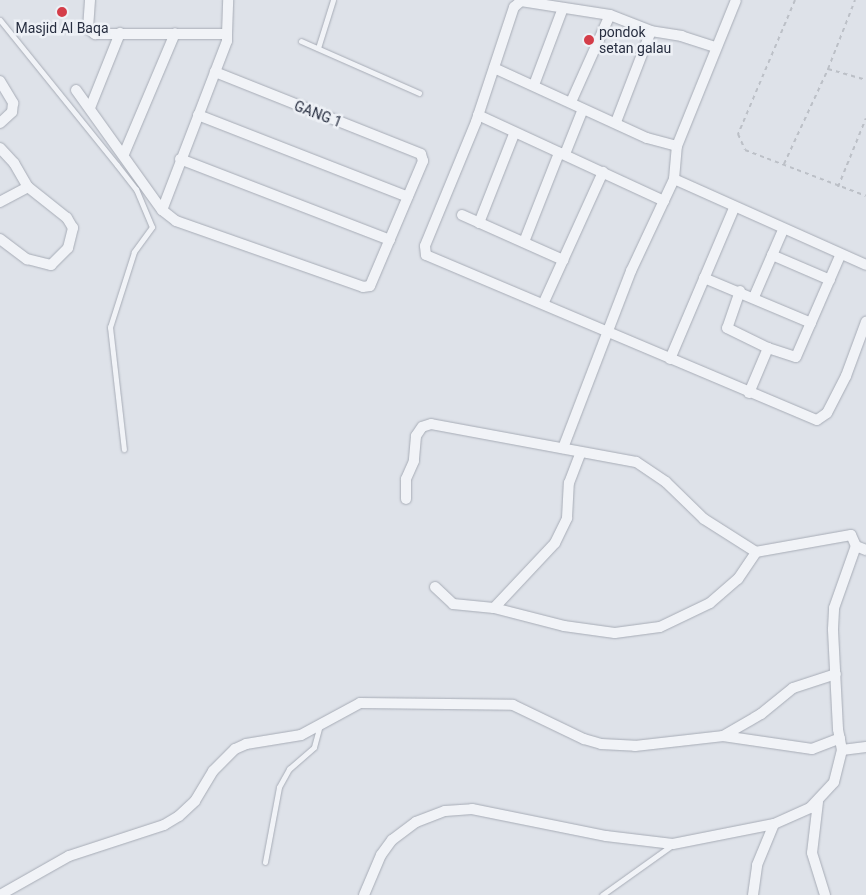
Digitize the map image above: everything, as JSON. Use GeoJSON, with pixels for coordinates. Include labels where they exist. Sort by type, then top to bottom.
{"type":"FeatureCollection","features":[{"type":"Feature","properties":{"kind":"street"},"geometry":{"type":"LineString","coordinates":[[90,0],[88,29],[94,34],[227,34]]}},
{"type":"Feature","properties":{"kind":"street"},"geometry":{"type":"LineString","coordinates":[[162,210],[215,72],[227,34],[228,0]]}},
{"type":"Feature","properties":{"kind":"street"},"geometry":{"type":"LineString","coordinates":[[563,448],[608,330],[674,179],[676,146],[715,47],[736,0]]}},
{"type":"Feature","properties":{"kind":"street"},"geometry":{"type":"LineString","coordinates":[[715,47],[682,36],[651,31],[610,15],[521,1],[514,7],[478,115],[425,246],[426,255],[544,302],[670,359],[817,420],[827,413],[846,376],[866,322]]}},
{"type":"Feature","properties":{"kind":"street"},"geometry":{"type":"LineString","coordinates":[[534,84],[563,8]]}},
{"type":"Feature","properties":{"kind":"street"},"geometry":{"type":"LineString","coordinates":[[571,102],[610,15]]}},
{"type":"Feature","properties":{"kind":"street"},"geometry":{"type":"LineString","coordinates":[[616,122],[651,31]]}},
{"type":"Feature","properties":{"kind":"street"},"geometry":{"type":"LineString","coordinates":[[124,154],[175,33]]}},
{"type":"Feature","properties":{"kind":"street"},"geometry":{"type":"LineString","coordinates":[[90,108],[120,34]]}},
{"type":"Feature","properties":{"kind":"street"},"geometry":{"type":"LineString","coordinates":[[494,68],[534,84],[647,138],[676,146]]}},
{"type":"Feature","properties":{"kind":"street","name":"GANG 1"},"geometry":{"type":"LineString","coordinates":[[215,72],[421,154],[423,161],[408,197]]}},
{"type":"Feature","properties":{"kind":"street"},"geometry":{"type":"LineString","coordinates":[[0,81],[13,104],[12,112],[0,123]]}},
{"type":"Feature","properties":{"kind":"street"},"geometry":{"type":"LineString","coordinates":[[76,90],[124,154],[162,210],[176,221],[363,288],[370,286],[408,197],[198,115]]}},
{"type":"Feature","properties":{"kind":"street"},"geometry":{"type":"LineString","coordinates":[[524,242],[583,108]]}},
{"type":"Feature","properties":{"kind":"street"},"geometry":{"type":"LineString","coordinates":[[478,115],[514,134],[603,172],[664,201]]}},
{"type":"Feature","properties":{"kind":"street"},"geometry":{"type":"LineString","coordinates":[[479,223],[514,134]]}},
{"type":"Feature","properties":{"kind":"street"},"geometry":{"type":"LineString","coordinates":[[0,148],[14,163],[28,187],[68,218],[73,228],[68,248],[51,266],[26,258],[0,239]]}},
{"type":"Feature","properties":{"kind":"street"},"geometry":{"type":"LineString","coordinates":[[180,159],[390,240]]}},
{"type":"Feature","properties":{"kind":"street"},"geometry":{"type":"LineString","coordinates":[[544,302],[603,172]]}},
{"type":"Feature","properties":{"kind":"street"},"geometry":{"type":"LineString","coordinates":[[674,179],[840,256],[866,265]]}},
{"type":"Feature","properties":{"kind":"street"},"geometry":{"type":"LineString","coordinates":[[0,202],[28,187]]}},
{"type":"Feature","properties":{"kind":"street"},"geometry":{"type":"LineString","coordinates":[[670,359],[734,208]]}},
{"type":"Feature","properties":{"kind":"street"},"geometry":{"type":"LineString","coordinates":[[462,215],[563,260]]}},
{"type":"Feature","properties":{"kind":"street"},"geometry":{"type":"LineString","coordinates":[[754,297],[782,230]]}},
{"type":"Feature","properties":{"kind":"street"},"geometry":{"type":"LineString","coordinates":[[772,256],[830,280]]}},
{"type":"Feature","properties":{"kind":"street"},"geometry":{"type":"LineString","coordinates":[[740,291],[727,328],[768,348],[796,358],[840,256]]}},
{"type":"Feature","properties":{"kind":"street"},"geometry":{"type":"LineString","coordinates":[[704,278],[740,291],[811,323]]}},
{"type":"Feature","properties":{"kind":"street"},"geometry":{"type":"LineString","coordinates":[[749,393],[768,348]]}},
{"type":"Feature","properties":{"kind":"street"},"geometry":{"type":"LineString","coordinates":[[364,895],[381,855],[392,840],[416,822],[453,808],[472,809],[606,836],[673,844],[774,824],[818,802],[834,782],[842,750],[836,674],[834,608],[861,548],[851,535],[756,552],[704,519],[666,482],[636,462],[580,454],[563,448],[431,424],[422,427],[416,436],[414,461],[406,480],[406,499]]}},
{"type":"Feature","properties":{"kind":"street"},"geometry":{"type":"LineString","coordinates":[[494,608],[555,544],[567,518],[568,483],[580,454]]}},
{"type":"Feature","properties":{"kind":"street"},"geometry":{"type":"LineString","coordinates":[[435,587],[453,604],[494,608],[564,626],[615,633],[660,627],[710,603],[738,579],[756,552]]}},
{"type":"Feature","properties":{"kind":"street"},"geometry":{"type":"LineString","coordinates":[[723,736],[761,714],[793,688],[836,674]]}},
{"type":"Feature","properties":{"kind":"street"},"geometry":{"type":"LineString","coordinates":[[0,895],[69,856],[164,825],[179,816],[195,801],[213,771],[240,746],[300,735],[360,703],[507,704],[601,744],[635,746],[723,736],[812,749],[840,738]]}},
{"type":"Feature","properties":{"kind":"street"},"geometry":{"type":"LineString","coordinates":[[842,750],[866,747]]}},
{"type":"Feature","properties":{"kind":"street"},"geometry":{"type":"LineString","coordinates":[[818,802],[812,853],[826,895]]}},
{"type":"Feature","properties":{"kind":"street"},"geometry":{"type":"LineString","coordinates":[[753,895],[757,865],[774,824]]}},
{"type":"Feature","properties":{"kind":"lane"},"geometry":{"type":"LineString","coordinates":[[318,48],[333,0]]}},
{"type":"Feature","properties":{"kind":"lane"},"geometry":{"type":"LineString","coordinates":[[0,20],[131,183],[152,227],[134,252],[110,327],[124,449]]}},
{"type":"Feature","properties":{"kind":"lane"},"geometry":{"type":"LineString","coordinates":[[301,41],[419,93]]}},
{"type":"Feature","properties":{"kind":"lane"},"geometry":{"type":"LineString","coordinates":[[265,862],[279,787],[289,769],[314,747],[321,724]]}},
{"type":"Feature","properties":{"kind":"lane"},"geometry":{"type":"LineString","coordinates":[[602,895],[673,844]]}},
{"type":"Feature","properties":{"kind":"path"},"geometry":{"type":"LineString","coordinates":[[795,0],[738,134],[744,150],[866,196]]}},
{"type":"Feature","properties":{"kind":"path"},"geometry":{"type":"LineString","coordinates":[[784,164],[828,69],[855,0]]}},
{"type":"Feature","properties":{"kind":"path"},"geometry":{"type":"LineString","coordinates":[[828,69],[866,80]]}},
{"type":"Feature","properties":{"kind":"path"},"geometry":{"type":"LineString","coordinates":[[838,187],[866,118]]}},
{"type":"Feature","properties":{"kind":"place","name":"Masjid Al Baqa"},"geometry":{"type":"Point","coordinates":[62,12]}},
{"type":"Feature","properties":{"kind":"place","name":"pondok setan galau"},"geometry":{"type":"Point","coordinates":[589,40]}}]}
